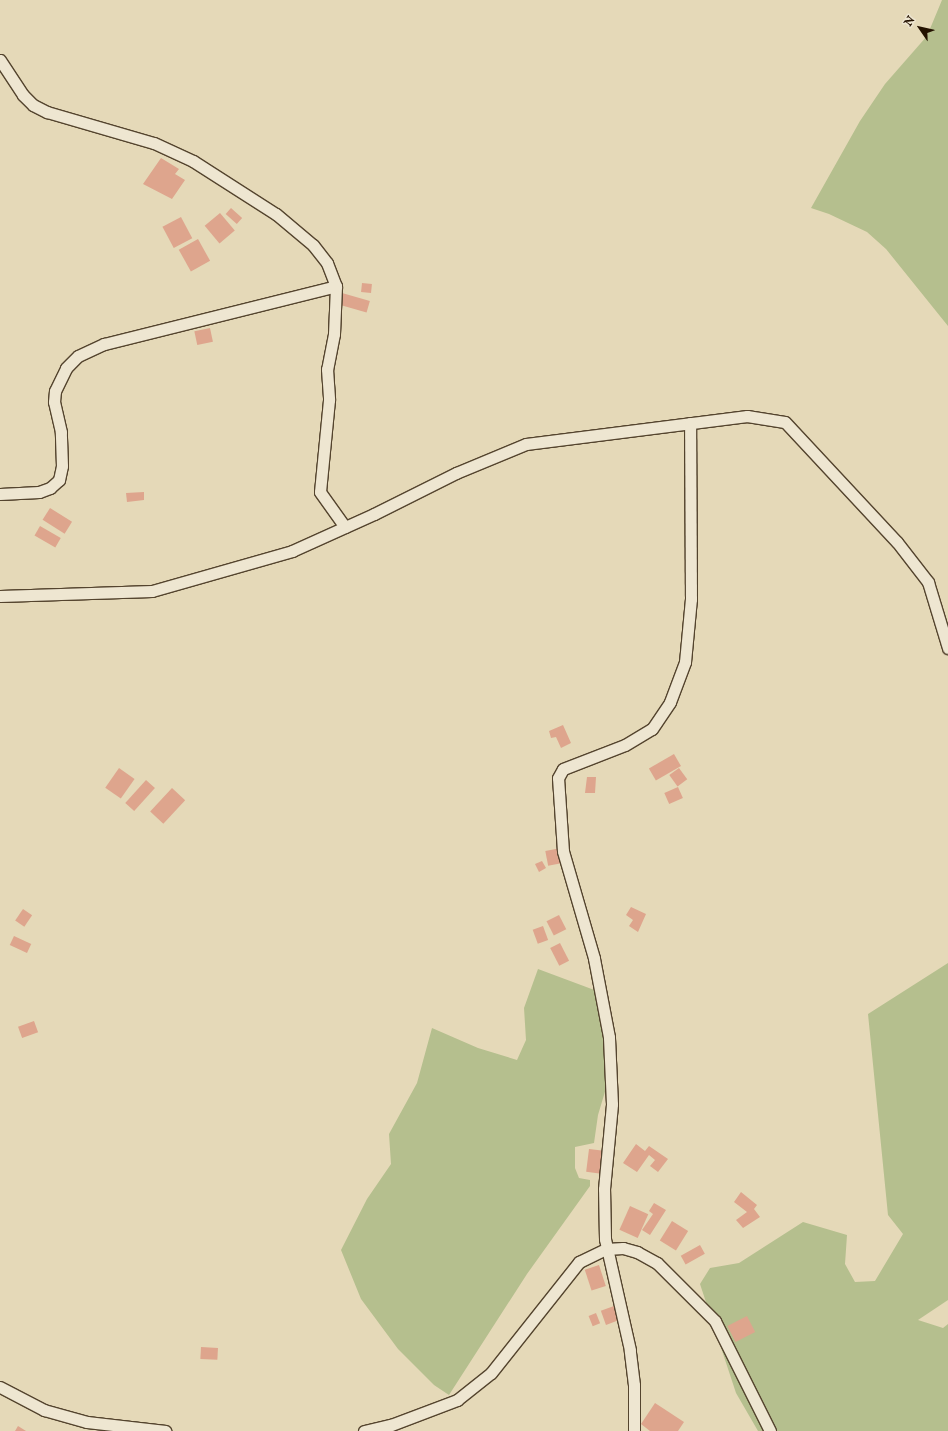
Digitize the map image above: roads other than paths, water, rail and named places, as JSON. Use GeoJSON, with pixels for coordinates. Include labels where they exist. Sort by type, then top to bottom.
{"type":"FeatureCollection","features":[{"type":"Feature","properties":{"kind":"street"},"geometry":{"type":"LineString","coordinates":[[0,60],[23,95],[33,105],[46,112],[154,143],[175,152],[260,203],[295,227],[313,245],[327,263],[336,286],[335,326],[327,369],[329,400],[320,492],[345,527]]}},
{"type":"Feature","properties":{"kind":"street"},"geometry":{"type":"LineString","coordinates":[[0,494],[39,492],[50,488],[59,480],[62,466],[61,432],[54,402],[55,391],[66,368],[78,356],[104,344],[336,286]]}},
{"type":"Feature","properties":{"kind":"street"},"geometry":{"type":"LineString","coordinates":[[0,596],[152,591],[292,550],[345,527],[450,475],[526,444],[747,416],[785,422],[897,542],[928,582],[948,648]]}},
{"type":"Feature","properties":{"kind":"street"},"geometry":{"type":"LineString","coordinates":[[634,1431],[634,1392],[630,1350],[606,1249],[604,1189],[612,1104],[609,1037],[594,958],[562,851],[558,778],[563,769],[625,745],[652,729],[670,702],[686,662],[691,599],[690,423]]}},
{"type":"Feature","properties":{"kind":"street"},"geometry":{"type":"LineString","coordinates":[[364,1431],[391,1425],[458,1400],[473,1389],[523,1335],[579,1262],[606,1249],[623,1248],[637,1252],[657,1263],[700,1303],[715,1321],[727,1342],[770,1431]]}},
{"type":"Feature","properties":{"kind":"street"},"geometry":{"type":"LineString","coordinates":[[0,1388],[44,1410],[87,1422],[165,1431]]}}]}
